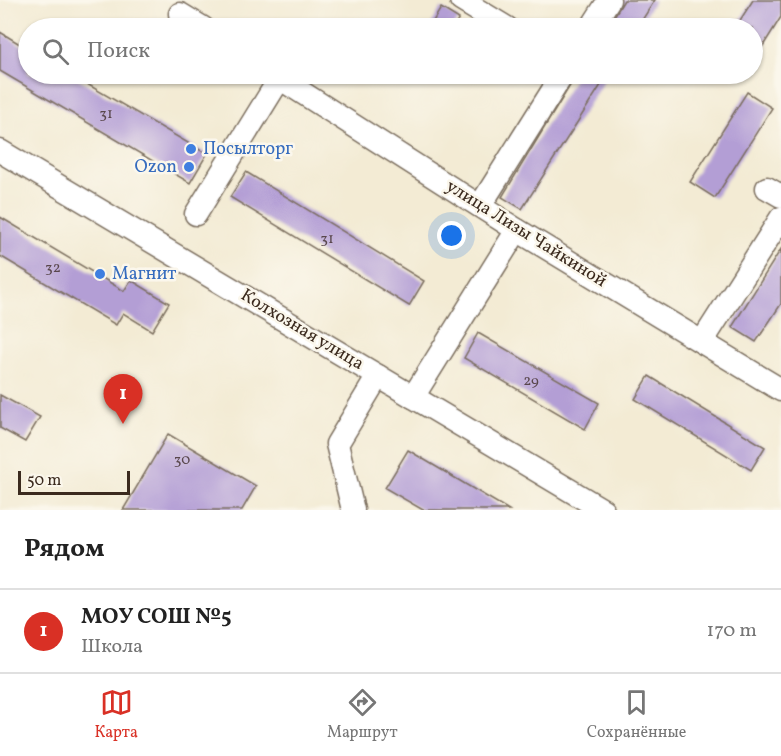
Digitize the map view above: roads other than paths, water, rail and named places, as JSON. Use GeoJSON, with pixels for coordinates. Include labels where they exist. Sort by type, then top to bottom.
{"type":"FeatureCollection","features":[{"type":"Feature","properties":{"kind":"street"},"geometry":{"type":"LineString","coordinates":[[461,0],[491,18]]}},
{"type":"Feature","properties":{"kind":"street"},"geometry":{"type":"LineString","coordinates":[[597,18],[609,0]]}},
{"type":"Feature","properties":{"kind":"street"},"geometry":{"type":"LineString","coordinates":[[180,14],[187,18]]}},
{"type":"Feature","properties":{"kind":"street"},"geometry":{"type":"LineString","coordinates":[[196,214],[272,84]]}},
{"type":"Feature","properties":{"kind":"street","name":"улица Лизы Чайкиной"},"geometry":{"type":"LineString","coordinates":[[289,84],[517,230],[781,390]]}},
{"type":"Feature","properties":{"kind":"street"},"geometry":{"type":"LineString","coordinates":[[480,206],[557,84]]}},
{"type":"Feature","properties":{"kind":"street","name":"Колхозная улица"},"geometry":{"type":"LineString","coordinates":[[0,151],[603,510]]}},
{"type":"Feature","properties":{"kind":"street"},"geometry":{"type":"LineString","coordinates":[[702,342],[781,218]]}},
{"type":"Feature","properties":{"kind":"street"},"geometry":{"type":"LineString","coordinates":[[413,397],[517,230]]}},
{"type":"Feature","properties":{"kind":"street"},"geometry":{"type":"LineString","coordinates":[[353,510],[337,444],[378,376]]}},
{"type":"Feature","properties":{"kind":"place","name":"Посылторг"},"geometry":{"type":"Point","coordinates":[191,149]}},
{"type":"Feature","properties":{"kind":"place","name":"Ozon"},"geometry":{"type":"Point","coordinates":[189,167]}},
{"type":"Feature","properties":{"kind":"place","name":"Магнит"},"geometry":{"type":"Point","coordinates":[100,274]}},
{"type":"Feature","properties":{"kind":"place","name":"МОУ СОШ №5"},"geometry":{"type":"Point","coordinates":[123,424]}}]}
